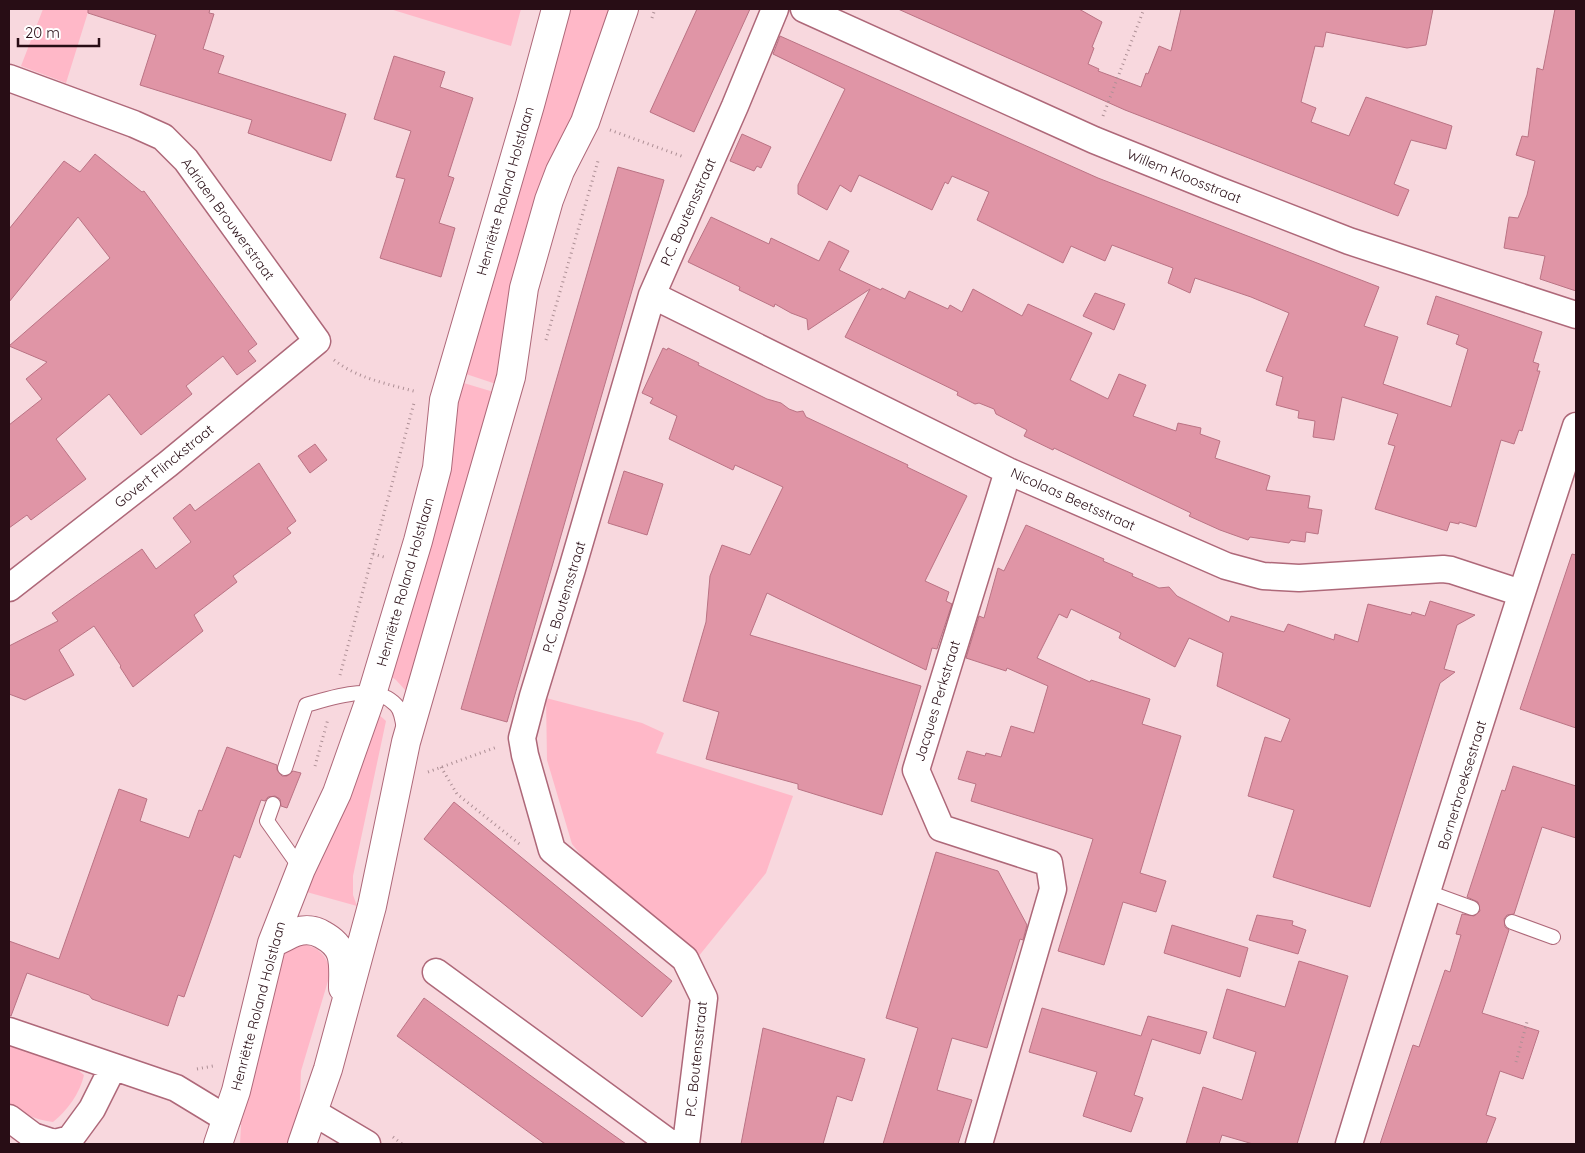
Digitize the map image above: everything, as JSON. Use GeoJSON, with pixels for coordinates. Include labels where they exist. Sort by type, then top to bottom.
{"type":"FeatureCollection","features":[{"type":"Feature","properties":{"kind":"main road","name":"Henriëtte Roland Holstlaan"},"geometry":{"type":"LineString","coordinates":[[218,1144],[236,1091],[272,943],[301,869],[337,793],[372,694],[418,541],[437,468],[444,400],[528,114],[556,9]]}},
{"type":"Feature","properties":{"kind":"main road"},"geometry":{"type":"LineString","coordinates":[[302,1144],[343,1015],[372,906],[406,742],[511,378],[524,288],[549,200],[560,171],[585,122],[624,9]]}},
{"type":"Feature","properties":{"kind":"main road"},"geometry":{"type":"LineString","coordinates":[[272,943],[296,932],[306,930],[319,932],[334,941],[342,954],[343,1015]]}},
{"type":"Feature","properties":{"kind":"street","name":"P.C. Boutensstraat"},"geometry":{"type":"LineString","coordinates":[[686,1144],[704,998],[685,959],[552,850],[522,738],[652,295],[775,9]]}},
{"type":"Feature","properties":{"kind":"street","name":"Willem Kloosstraat"},"geometry":{"type":"LineString","coordinates":[[804,9],[1094,140],[1218,190],[1349,241],[1576,315]]}},
{"type":"Feature","properties":{"kind":"street","name":"Adriaen Brouwerstraat"},"geometry":{"type":"LineString","coordinates":[[9,78],[134,124],[163,137],[186,160],[317,341]]}},
{"type":"Feature","properties":{"kind":"street","name":"Nicolaas Beetsstraat"},"geometry":{"type":"LineString","coordinates":[[652,295],[1008,471],[1226,566],[1264,576],[1299,578],[1443,569],[1521,593]]}},
{"type":"Feature","properties":{"kind":"street","name":"Govert Flinckstraat"},"geometry":{"type":"LineString","coordinates":[[9,588],[168,464],[317,341]]}},
{"type":"Feature","properties":{"kind":"street","name":"Bornerbroeksestraat"},"geometry":{"type":"LineString","coordinates":[[1349,1144],[1521,593],[1576,426]]}},
{"type":"Feature","properties":{"kind":"street","name":"Jacques Perkstraat"},"geometry":{"type":"LineString","coordinates":[[979,1144],[1053,889],[1049,863],[941,828],[916,770],[1008,471]]}},
{"type":"Feature","properties":{"kind":"street"},"geometry":{"type":"LineString","coordinates":[[436,972],[671,1144]]}},
{"type":"Feature","properties":{"kind":"street"},"geometry":{"type":"LineString","coordinates":[[9,1031],[176,1088],[227,1119]]}},
{"type":"Feature","properties":{"kind":"street"},"geometry":{"type":"LineString","coordinates":[[9,1118],[33,1136],[54,1143],[70,1139],[92,1109],[113,1067]]}},
{"type":"Feature","properties":{"kind":"street"},"geometry":{"type":"LineString","coordinates":[[176,1088],[236,1091]]}},
{"type":"Feature","properties":{"kind":"street"},"geometry":{"type":"LineString","coordinates":[[313,1112],[367,1144]]}},
{"type":"Feature","properties":{"kind":"lane"},"geometry":{"type":"LineString","coordinates":[[285,768],[306,705],[334,696],[356,692],[385,698],[397,706],[401,715],[406,742]]}},
{"type":"Feature","properties":{"kind":"lane"},"geometry":{"type":"LineString","coordinates":[[273,804],[267,821],[301,869]]}},
{"type":"Feature","properties":{"kind":"lane"},"geometry":{"type":"LineString","coordinates":[[1428,892],[1472,908]]}},
{"type":"Feature","properties":{"kind":"lane"},"geometry":{"type":"LineString","coordinates":[[1512,922],[1553,937]]}},
{"type":"Feature","properties":{"kind":"path"},"geometry":{"type":"LineString","coordinates":[[1094,140],[1144,9]]}},
{"type":"Feature","properties":{"kind":"path"},"geometry":{"type":"LineString","coordinates":[[607,129],[708,166]]}},
{"type":"Feature","properties":{"kind":"path"},"geometry":{"type":"LineString","coordinates":[[317,341],[327,354],[349,370],[365,378],[417,392]]}},
{"type":"Feature","properties":{"kind":"path"},"geometry":{"type":"LineString","coordinates":[[314,769],[420,383]]}},
{"type":"Feature","properties":{"kind":"path"},"geometry":{"type":"LineString","coordinates":[[373,554],[388,558]]}},
{"type":"Feature","properties":{"kind":"path"},"geometry":{"type":"LineString","coordinates":[[423,774],[522,738]]}},
{"type":"Feature","properties":{"kind":"path"},"geometry":{"type":"LineString","coordinates":[[1516,1062],[1528,1022]]}},
{"type":"Feature","properties":{"kind":"path","name":"Henriëtte Roland Holstlaan"},"geometry":{"type":"LineString","coordinates":[[208,1090],[218,1066]]}},
{"type":"Feature","properties":{"kind":"shaded area"},"geometry":{"type":"Polygon","coordinates":[[[43,9],[89,9],[66,83],[21,66],[43,9]]]}},
{"type":"Feature","properties":{"kind":"shaded area"},"geometry":{"type":"Polygon","coordinates":[[[390,9],[521,9],[511,46],[390,9]]]}},
{"type":"Feature","properties":{"kind":"shaded area"},"geometry":{"type":"Polygon","coordinates":[[[565,9],[615,9],[499,385],[460,372],[565,9]]]}},
{"type":"Feature","properties":{"kind":"shaded area"},"geometry":{"type":"Polygon","coordinates":[[[457,381],[497,393],[407,692],[396,680],[386,673],[457,381]]]}},
{"type":"Feature","properties":{"kind":"shaded area"},"geometry":{"type":"Polygon","coordinates":[[[546,698],[642,723],[664,733],[656,753],[793,796],[766,873],[698,957],[691,949],[585,860],[572,844],[547,760],[546,698]]]}},
{"type":"Feature","properties":{"kind":"shaded area"},"geometry":{"type":"Polygon","coordinates":[[[376,712],[386,721],[353,876],[353,895],[357,906],[303,891],[376,712]]]}},
{"type":"Feature","properties":{"kind":"shaded area"},"geometry":{"type":"Polygon","coordinates":[[[302,944],[318,950],[326,960],[331,971],[301,1071],[299,1123],[294,1144],[240,1144],[242,1107],[271,980],[285,949],[302,944]]]}},
{"type":"Feature","properties":{"kind":"shaded area"},"geometry":{"type":"Polygon","coordinates":[[[9,1044],[78,1070],[84,1075],[72,1101],[53,1122],[30,1116],[9,1104],[9,1044]]]}},
{"type":"Feature","properties":{"kind":"building"},"geometry":{"type":"Polygon","coordinates":[[[88,9],[210,9],[209,13],[214,14],[203,49],[224,56],[218,73],[346,114],[331,161],[248,133],[252,120],[140,85],[156,35],[88,13],[88,9]]]}},
{"type":"Feature","properties":{"kind":"building"},"geometry":{"type":"Polygon","coordinates":[[[697,9],[750,9],[694,132],[650,112],[697,9]]]}},
{"type":"Feature","properties":{"kind":"building"},"geometry":{"type":"Polygon","coordinates":[[[898,9],[1079,9],[1102,22],[1092,47],[1094,48],[1088,64],[1099,69],[1098,71],[1141,87],[1159,46],[1171,51],[1181,9],[1433,9],[1426,45],[1407,48],[1326,32],[1323,47],[1315,46],[1301,102],[1316,108],[1311,122],[1349,136],[1366,97],[1452,126],[1446,149],[1411,140],[1394,184],[1409,190],[1398,216],[1125,110],[898,9]]]}},
{"type":"Feature","properties":{"kind":"building"},"geometry":{"type":"Polygon","coordinates":[[[1555,9],[1576,9],[1576,291],[1540,279],[1545,256],[1504,248],[1509,217],[1518,218],[1527,195],[1535,161],[1516,155],[1522,136],[1528,137],[1537,68],[1543,70],[1555,9]]]}},
{"type":"Feature","properties":{"kind":"building"},"geometry":{"type":"Polygon","coordinates":[[[780,36],[1098,178],[1379,287],[1364,326],[1398,337],[1383,384],[1451,407],[1468,349],[1456,344],[1459,335],[1427,324],[1436,296],[1542,332],[1533,362],[1539,364],[1537,371],[1540,371],[1522,431],[1519,430],[1514,444],[1501,440],[1476,527],[1459,522],[1459,524],[1450,522],[1447,531],[1375,509],[1395,446],[1388,444],[1398,414],[1342,397],[1334,440],[1313,437],[1315,421],[1298,418],[1299,411],[1276,405],[1283,377],[1266,371],[1289,313],[1251,297],[1195,278],[1190,293],[1168,283],[1173,268],[1112,245],[1105,261],[1071,246],[1063,263],[977,220],[989,192],[952,176],[948,184],[945,182],[932,210],[859,175],[851,192],[840,185],[827,210],[798,194],[798,185],[845,89],[773,54],[780,36]]]}},
{"type":"Feature","properties":{"kind":"building"},"geometry":{"type":"Polygon","coordinates":[[[394,56],[445,72],[440,87],[473,98],[448,176],[454,178],[439,223],[455,228],[441,277],[380,258],[405,179],[396,177],[411,131],[374,119],[394,56]]]}},
{"type":"Feature","properties":{"kind":"building"},"geometry":{"type":"Polygon","coordinates":[[[742,134],[771,147],[761,168],[757,166],[754,171],[730,161],[742,134]]]}},
{"type":"Feature","properties":{"kind":"building"},"geometry":{"type":"Polygon","coordinates":[[[95,154],[142,192],[144,191],[257,344],[248,351],[256,361],[237,375],[223,356],[186,386],[192,394],[141,435],[109,394],[56,439],[86,479],[31,520],[27,515],[9,528],[9,425],[42,399],[26,379],[47,362],[9,346],[110,258],[78,217],[9,302],[9,229],[64,161],[80,172],[95,154]]]}},
{"type":"Feature","properties":{"kind":"building"},"geometry":{"type":"Polygon","coordinates":[[[618,167],[664,180],[507,722],[461,709],[618,167]]]}},
{"type":"Feature","properties":{"kind":"building"},"geometry":{"type":"Polygon","coordinates":[[[711,217],[769,244],[771,238],[819,261],[829,241],[849,251],[839,270],[905,299],[909,291],[948,309],[950,305],[962,312],[973,289],[1022,316],[1028,304],[1092,333],[1070,380],[1108,399],[1119,374],[1146,385],[1133,416],[1176,431],[1178,423],[1201,428],[1200,434],[1220,441],[1215,458],[1270,476],[1266,490],[1310,496],[1308,508],[1322,510],[1318,534],[1306,532],[1305,542],[1291,540],[1289,543],[1250,537],[1248,540],[1189,516],[1191,513],[1054,448],[1053,450],[1024,436],[1027,430],[996,414],[994,409],[979,403],[975,404],[957,395],[958,392],[845,337],[870,289],[808,330],[807,319],[775,304],[774,307],[739,290],[740,287],[688,262],[711,217]]]}},
{"type":"Feature","properties":{"kind":"building"},"geometry":{"type":"Polygon","coordinates":[[[1095,293],[1125,304],[1114,330],[1083,316],[1095,293]]]}},
{"type":"Feature","properties":{"kind":"building"},"geometry":{"type":"Polygon","coordinates":[[[663,348],[667,350],[668,348],[699,363],[698,365],[767,399],[781,403],[789,409],[797,412],[803,411],[806,417],[908,465],[907,467],[967,496],[925,581],[949,592],[946,601],[952,604],[937,649],[932,648],[926,670],[767,593],[750,635],[921,686],[882,815],[798,789],[798,784],[706,759],[719,712],[683,701],[706,622],[710,576],[722,545],[750,555],[783,487],[735,465],[733,470],[669,439],[677,416],[650,403],[653,398],[642,393],[663,348]]]}},
{"type":"Feature","properties":{"kind":"building"},"geometry":{"type":"Polygon","coordinates":[[[315,444],[327,460],[310,473],[298,456],[315,444]]]}},
{"type":"Feature","properties":{"kind":"building"},"geometry":{"type":"Polygon","coordinates":[[[259,463],[296,521],[287,528],[291,533],[233,576],[237,582],[194,615],[203,631],[133,687],[94,626],[59,650],[74,675],[25,700],[9,694],[9,646],[58,621],[52,613],[142,549],[156,569],[191,542],[173,518],[190,504],[195,511],[259,463]]]}},
{"type":"Feature","properties":{"kind":"building"},"geometry":{"type":"Polygon","coordinates":[[[624,471],[663,484],[647,535],[608,523],[624,471]]]}},
{"type":"Feature","properties":{"kind":"building"},"geometry":{"type":"Polygon","coordinates":[[[1026,525],[1104,559],[1103,561],[1159,588],[1169,587],[1177,596],[1229,622],[1231,616],[1284,632],[1288,624],[1334,640],[1335,634],[1358,642],[1368,604],[1411,615],[1412,612],[1425,616],[1430,601],[1475,615],[1457,625],[1444,669],[1455,672],[1440,683],[1370,907],[1273,877],[1294,810],[1248,796],[1265,737],[1281,742],[1290,719],[1217,686],[1223,653],[1189,638],[1175,667],[1119,638],[1121,633],[1071,609],[1067,618],[1059,614],[1037,658],[1090,682],[1091,680],[1150,699],[1142,724],[1181,736],[1140,873],[1166,881],[1156,912],[1123,902],[1104,965],[1058,951],[1093,839],[971,801],[976,784],[958,779],[967,751],[985,756],[986,753],[1001,757],[1011,726],[1034,733],[1048,686],[1007,668],[1006,671],[966,658],[979,616],[984,618],[998,568],[1004,571],[1026,525]]]}},
{"type":"Feature","properties":{"kind":"building"},"geometry":{"type":"Polygon","coordinates":[[[1572,554],[1576,555],[1576,728],[1520,709],[1572,554]]]}},
{"type":"Feature","properties":{"kind":"building"},"geometry":{"type":"Polygon","coordinates":[[[227,747],[277,765],[277,770],[282,776],[287,776],[293,771],[301,773],[287,808],[281,806],[280,799],[275,796],[268,797],[265,801],[261,800],[240,858],[234,855],[184,997],[178,995],[168,1026],[27,973],[11,1016],[9,1015],[9,941],[59,959],[119,789],[147,799],[140,821],[189,838],[199,810],[202,811],[227,747]]]}},
{"type":"Feature","properties":{"kind":"building"},"geometry":{"type":"Polygon","coordinates":[[[1513,766],[1576,786],[1576,838],[1542,827],[1514,914],[1507,915],[1504,919],[1505,927],[1509,930],[1482,1013],[1539,1031],[1523,1079],[1500,1071],[1486,1115],[1496,1118],[1486,1144],[1380,1144],[1413,1045],[1419,1047],[1445,970],[1450,972],[1461,935],[1456,934],[1462,914],[1474,916],[1480,911],[1478,902],[1467,897],[1502,790],[1505,791],[1513,766]]]}},
{"type":"Feature","properties":{"kind":"building"},"geometry":{"type":"Polygon","coordinates":[[[454,802],[672,981],[642,1017],[424,839],[454,802]]]}},
{"type":"Feature","properties":{"kind":"building"},"geometry":{"type":"Polygon","coordinates":[[[936,852],[998,871],[1027,925],[1023,940],[1020,939],[987,1048],[952,1038],[937,1090],[972,1100],[958,1144],[883,1144],[918,1028],[886,1018],[936,852]]]}},
{"type":"Feature","properties":{"kind":"building"},"geometry":{"type":"Polygon","coordinates":[[[1257,915],[1293,921],[1292,925],[1306,930],[1298,954],[1249,940],[1257,915]]]}},
{"type":"Feature","properties":{"kind":"building"},"geometry":{"type":"Polygon","coordinates":[[[1172,925],[1248,948],[1240,977],[1164,953],[1172,925]]]}},
{"type":"Feature","properties":{"kind":"building"},"geometry":{"type":"Polygon","coordinates":[[[1299,961],[1348,976],[1297,1144],[1253,1144],[1222,1135],[1219,1144],[1186,1144],[1203,1087],[1242,1100],[1256,1052],[1213,1038],[1227,989],[1285,1007],[1299,961]]]}},
{"type":"Feature","properties":{"kind":"building"},"geometry":{"type":"Polygon","coordinates":[[[424,998],[626,1144],[545,1144],[397,1036],[424,998]]]}},
{"type":"Feature","properties":{"kind":"building"},"geometry":{"type":"Polygon","coordinates":[[[1042,1008],[1141,1036],[1148,1016],[1207,1032],[1200,1054],[1152,1039],[1134,1095],[1143,1098],[1131,1132],[1083,1116],[1097,1072],[1029,1052],[1042,1008]]]}},
{"type":"Feature","properties":{"kind":"building"},"geometry":{"type":"Polygon","coordinates":[[[763,1028],[865,1059],[852,1101],[837,1096],[823,1144],[741,1144],[763,1028]]]}}]}
